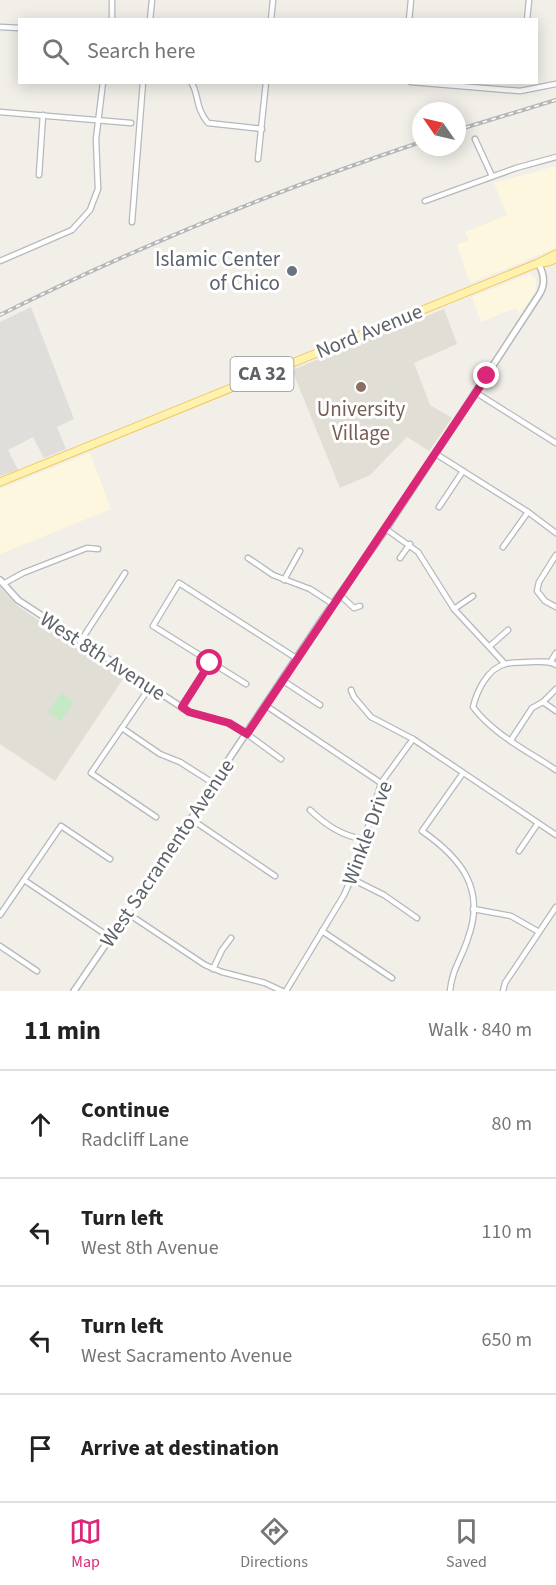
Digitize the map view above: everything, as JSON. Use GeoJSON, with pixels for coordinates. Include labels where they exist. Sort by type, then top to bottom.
{"type":"FeatureCollection","features":[{"type":"Feature","properties":{"kind":"main road","name":"Nord Avenue"},"geometry":{"type":"LineString","coordinates":[[0,482],[556,254]]}},
{"type":"Feature","properties":{"kind":"main road","name":"Nord Avenue"},"geometry":{"type":"LineString","coordinates":[[538,263],[556,259]]}},
{"type":"Feature","properties":{"kind":"street"},"geometry":{"type":"LineString","coordinates":[[112,0],[112,18]]}},
{"type":"Feature","properties":{"kind":"street"},"geometry":{"type":"LineString","coordinates":[[150,18],[152,0]]}},
{"type":"Feature","properties":{"kind":"street"},"geometry":{"type":"LineString","coordinates":[[272,18],[273,0]]}},
{"type":"Feature","properties":{"kind":"street"},"geometry":{"type":"LineString","coordinates":[[409,18],[411,0]]}},
{"type":"Feature","properties":{"kind":"street"},"geometry":{"type":"LineString","coordinates":[[527,18],[529,0]]}},
{"type":"Feature","properties":{"kind":"street"},"geometry":{"type":"LineString","coordinates":[[0,27],[18,28]]}},
{"type":"Feature","properties":{"kind":"street"},"geometry":{"type":"LineString","coordinates":[[0,261],[72,230],[90,210],[99,182],[96,140],[103,84]]}},
{"type":"Feature","properties":{"kind":"street"},"geometry":{"type":"LineString","coordinates":[[132,222],[143,84]]}},
{"type":"Feature","properties":{"kind":"street"},"geometry":{"type":"LineString","coordinates":[[192,84],[201,115],[208,123],[262,129]]}},
{"type":"Feature","properties":{"kind":"street"},"geometry":{"type":"LineString","coordinates":[[258,159],[266,84]]}},
{"type":"Feature","properties":{"kind":"street"},"geometry":{"type":"LineString","coordinates":[[435,84],[520,91],[556,84]]}},
{"type":"Feature","properties":{"kind":"street"},"geometry":{"type":"LineString","coordinates":[[520,91],[521,85]]}},
{"type":"Feature","properties":{"kind":"street"},"geometry":{"type":"LineString","coordinates":[[0,112],[131,123]]}},
{"type":"Feature","properties":{"kind":"street"},"geometry":{"type":"LineString","coordinates":[[39,175],[43,115]]}},
{"type":"Feature","properties":{"kind":"street"},"geometry":{"type":"LineString","coordinates":[[475,140],[492,176]]}},
{"type":"Feature","properties":{"kind":"street"},"geometry":{"type":"LineString","coordinates":[[425,201],[492,176],[556,157]]}},
{"type":"Feature","properties":{"kind":"street","name":"West Sacramento Avenue"},"geometry":{"type":"LineString","coordinates":[[74,991],[191,819],[296,658],[386,529],[543,289],[542,270],[538,263]]}},
{"type":"Feature","properties":{"kind":"street"},"geometry":{"type":"LineString","coordinates":[[475,392],[556,443]]}},
{"type":"Feature","properties":{"kind":"street"},"geometry":{"type":"LineString","coordinates":[[436,454],[528,512],[556,533]]}},
{"type":"Feature","properties":{"kind":"street"},"geometry":{"type":"LineString","coordinates":[[439,507],[463,471]]}},
{"type":"Feature","properties":{"kind":"street"},"geometry":{"type":"LineString","coordinates":[[503,547],[528,512]]}},
{"type":"Feature","properties":{"kind":"street"},"geometry":{"type":"LineString","coordinates":[[386,529],[410,544],[418,552],[454,609],[505,664]]}},
{"type":"Feature","properties":{"kind":"street"},"geometry":{"type":"LineString","coordinates":[[400,558],[410,544]]}},
{"type":"Feature","properties":{"kind":"street"},"geometry":{"type":"LineString","coordinates":[[2,582],[87,548],[98,549]]}},
{"type":"Feature","properties":{"kind":"street"},"geometry":{"type":"LineString","coordinates":[[284,580],[300,551]]}},
{"type":"Feature","properties":{"kind":"street"},"geometry":{"type":"LineString","coordinates":[[556,555],[539,582],[537,591],[545,601],[556,608]]}},
{"type":"Feature","properties":{"kind":"street"},"geometry":{"type":"LineString","coordinates":[[248,558],[284,580],[310,589],[333,604]]}},
{"type":"Feature","properties":{"kind":"street"},"geometry":{"type":"LineString","coordinates":[[80,642],[124,573]]}},
{"type":"Feature","properties":{"kind":"street","name":"West 8th Avenue"},"geometry":{"type":"LineString","coordinates":[[2,582],[18,600],[189,712],[229,723],[247,734]]}},
{"type":"Feature","properties":{"kind":"street"},"geometry":{"type":"LineString","coordinates":[[246,684],[153,626],[179,584],[296,658]]}},
{"type":"Feature","properties":{"kind":"street"},"geometry":{"type":"LineString","coordinates":[[340,594],[354,608],[360,606]]}},
{"type":"Feature","properties":{"kind":"street"},"geometry":{"type":"LineString","coordinates":[[454,609],[473,596]]}},
{"type":"Feature","properties":{"kind":"street"},"geometry":{"type":"LineString","coordinates":[[490,646],[508,630]]}},
{"type":"Feature","properties":{"kind":"street"},"geometry":{"type":"LineString","coordinates":[[551,661],[556,652]]}},
{"type":"Feature","properties":{"kind":"street"},"geometry":{"type":"LineString","coordinates":[[556,665],[551,661],[505,664],[494,669],[477,692],[473,707],[482,719],[556,771]]}},
{"type":"Feature","properties":{"kind":"street"},"geometry":{"type":"LineString","coordinates":[[182,707],[210,663]]}},
{"type":"Feature","properties":{"kind":"street"},"geometry":{"type":"LineString","coordinates":[[282,680],[320,705]]}},
{"type":"Feature","properties":{"kind":"street"},"geometry":{"type":"LineString","coordinates":[[150,687],[91,774],[156,817]]}},
{"type":"Feature","properties":{"kind":"street"},"geometry":{"type":"LineString","coordinates":[[511,740],[532,708],[543,702],[556,689]]}},
{"type":"Feature","properties":{"kind":"street"},"geometry":{"type":"LineString","coordinates":[[351,690],[354,698],[371,717],[413,739],[556,835]]}},
{"type":"Feature","properties":{"kind":"street"},"geometry":{"type":"LineString","coordinates":[[543,702],[556,711]]}},
{"type":"Feature","properties":{"kind":"street"},"geometry":{"type":"LineString","coordinates":[[265,705],[381,783]]}},
{"type":"Feature","properties":{"kind":"street"},"geometry":{"type":"LineString","coordinates":[[122,728],[160,754],[180,762],[213,783]]}},
{"type":"Feature","properties":{"kind":"street"},"geometry":{"type":"LineString","coordinates":[[247,734],[281,759]]}},
{"type":"Feature","properties":{"kind":"street","name":"Winkle Drive"},"geometry":{"type":"LineString","coordinates":[[284,991],[352,879],[381,783],[413,739]]}},
{"type":"Feature","properties":{"kind":"street"},"geometry":{"type":"LineString","coordinates":[[450,991],[453,972],[470,933],[473,909],[471,890],[463,869],[449,851],[423,831],[463,773]]}},
{"type":"Feature","properties":{"kind":"street"},"geometry":{"type":"LineString","coordinates":[[310,810],[336,831],[363,839]]}},
{"type":"Feature","properties":{"kind":"street"},"geometry":{"type":"LineString","coordinates":[[191,819],[275,876]]}},
{"type":"Feature","properties":{"kind":"street"},"geometry":{"type":"LineString","coordinates":[[519,851],[538,823]]}},
{"type":"Feature","properties":{"kind":"street"},"geometry":{"type":"LineString","coordinates":[[0,915],[61,826],[110,858]]}},
{"type":"Feature","properties":{"kind":"street"},"geometry":{"type":"LineString","coordinates":[[352,879],[384,895],[417,918]]}},
{"type":"Feature","properties":{"kind":"street"},"geometry":{"type":"LineString","coordinates":[[24,880],[111,938]]}},
{"type":"Feature","properties":{"kind":"street"},"geometry":{"type":"LineString","coordinates":[[503,991],[556,907]]}},
{"type":"Feature","properties":{"kind":"street"},"geometry":{"type":"LineString","coordinates":[[473,909],[511,916],[539,932]]}},
{"type":"Feature","properties":{"kind":"street"},"geometry":{"type":"LineString","coordinates":[[127,913],[213,969],[265,983],[284,991]]}},
{"type":"Feature","properties":{"kind":"street"},"geometry":{"type":"LineString","coordinates":[[322,931],[392,978]]}},
{"type":"Feature","properties":{"kind":"street"},"geometry":{"type":"LineString","coordinates":[[213,969],[231,938]]}},
{"type":"Feature","properties":{"kind":"street"},"geometry":{"type":"LineString","coordinates":[[0,946],[37,971]]}},
{"type":"Feature","properties":{"kind":"shaded area"},"geometry":{"type":"Polygon","coordinates":[[[556,166],[556,248],[470,283],[457,245],[469,240],[465,232],[507,215],[494,183],[556,166]]]}},
{"type":"Feature","properties":{"kind":"shaded area"},"geometry":{"type":"Polygon","coordinates":[[[529,274],[536,279],[535,293],[520,314],[515,308],[481,322],[472,297],[529,274]]]}},
{"type":"Feature","properties":{"kind":"shaded area"},"geometry":{"type":"Polygon","coordinates":[[[31,307],[74,419],[57,427],[66,449],[44,458],[33,437],[8,450],[18,470],[0,476],[0,322],[31,307]]]}},
{"type":"Feature","properties":{"kind":"shaded area","name":"University Village"},"geometry":{"type":"Polygon","coordinates":[[[444,309],[457,344],[414,363],[430,405],[452,418],[429,451],[407,437],[370,475],[340,488],[292,370],[444,309]]]}},
{"type":"Feature","properties":{"kind":"shaded area"},"geometry":{"type":"Polygon","coordinates":[[[90,453],[111,509],[0,554],[0,489],[90,453]]]}},
{"type":"Feature","properties":{"kind":"shaded area"},"geometry":{"type":"Polygon","coordinates":[[[0,587],[18,606],[123,679],[55,781],[0,744],[0,587]]]}},
{"type":"Feature","properties":{"kind":"green space"},"geometry":{"type":"Polygon","coordinates":[[[61,693],[74,702],[61,721],[48,712],[61,693]]]}},
{"type":"Feature","properties":{"kind":"railway"},"geometry":{"type":"LineString","coordinates":[[466,127],[556,100]]}},
{"type":"Feature","properties":{"kind":"railway"},"geometry":{"type":"LineString","coordinates":[[0,315],[103,266],[208,221],[412,145]]}},
{"type":"Feature","properties":{"kind":"place","name":"Islamic Center of Chico"},"geometry":{"type":"Point","coordinates":[292,271]}},
{"type":"Feature","properties":{"kind":"place","name":"University Village"},"geometry":{"type":"Point","coordinates":[361,387]}},
{"type":"Feature","properties":{"kind":"route"},"geometry":{"type":"LineString","coordinates":[[210,663],[182,707],[189,712],[229,723],[247,734],[487,376]]}}]}
